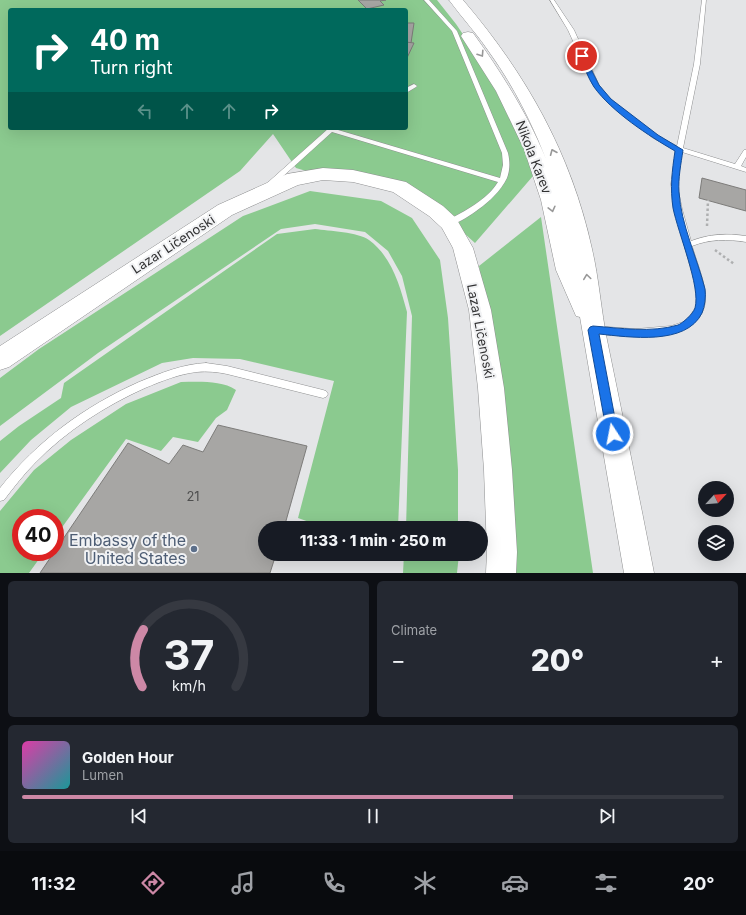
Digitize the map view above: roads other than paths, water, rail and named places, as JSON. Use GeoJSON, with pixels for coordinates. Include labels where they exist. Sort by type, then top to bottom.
{"type":"FeatureCollection","features":[{"type":"Feature","properties":{"kind":"street","name":"Nikola Karev"},"geometry":{"type":"LineString","coordinates":[[441,0],[481,54],[525,130],[548,190],[568,271],[593,330]]}},
{"type":"Feature","properties":{"kind":"street","name":"Nikola Karev"},"geometry":{"type":"LineString","coordinates":[[456,0],[486,36],[513,75],[540,122],[562,172],[573,209],[582,249],[593,330],[639,573]]}},
{"type":"Feature","properties":{"kind":"street","name":"Lazar Ličenoski"},"geometry":{"type":"LineString","coordinates":[[0,359],[225,210],[260,193],[294,179],[324,174],[353,176],[399,187],[436,211],[449,223],[463,248],[480,310],[489,372],[498,470],[502,552],[501,573]]}},
{"type":"Feature","properties":{"kind":"lane"},"geometry":{"type":"LineString","coordinates":[[426,0],[454,31],[506,153],[506,169],[502,181],[475,209],[449,223]]}},
{"type":"Feature","properties":{"kind":"lane"},"geometry":{"type":"LineString","coordinates":[[552,0],[570,30],[600,91],[619,109],[655,137],[679,150],[746,170]]}},
{"type":"Feature","properties":{"kind":"lane"},"geometry":{"type":"LineString","coordinates":[[593,330],[636,333],[660,332],[679,328],[692,320],[700,308],[701,291],[678,209],[675,193],[675,177],[679,150],[697,64],[704,0]]}},
{"type":"Feature","properties":{"kind":"lane"},"geometry":{"type":"LineString","coordinates":[[408,90],[414,86]]}},
{"type":"Feature","properties":{"kind":"lane"},"geometry":{"type":"LineString","coordinates":[[260,193],[331,130]]}},
{"type":"Feature","properties":{"kind":"lane"},"geometry":{"type":"LineString","coordinates":[[335,130],[502,181]]}},
{"type":"Feature","properties":{"kind":"lane"},"geometry":{"type":"LineString","coordinates":[[737,167],[746,152]]}},
{"type":"Feature","properties":{"kind":"lane"},"geometry":{"type":"LineString","coordinates":[[688,245],[710,237],[727,236],[746,239]]}},
{"type":"Feature","properties":{"kind":"lane"},"geometry":{"type":"LineString","coordinates":[[0,496],[27,463],[83,416],[113,398],[163,376],[189,369],[214,368],[323,394]]}},
{"type":"Feature","properties":{"kind":"place","name":"Embassy of the United States"},"geometry":{"type":"Point","coordinates":[194,549]}}]}
